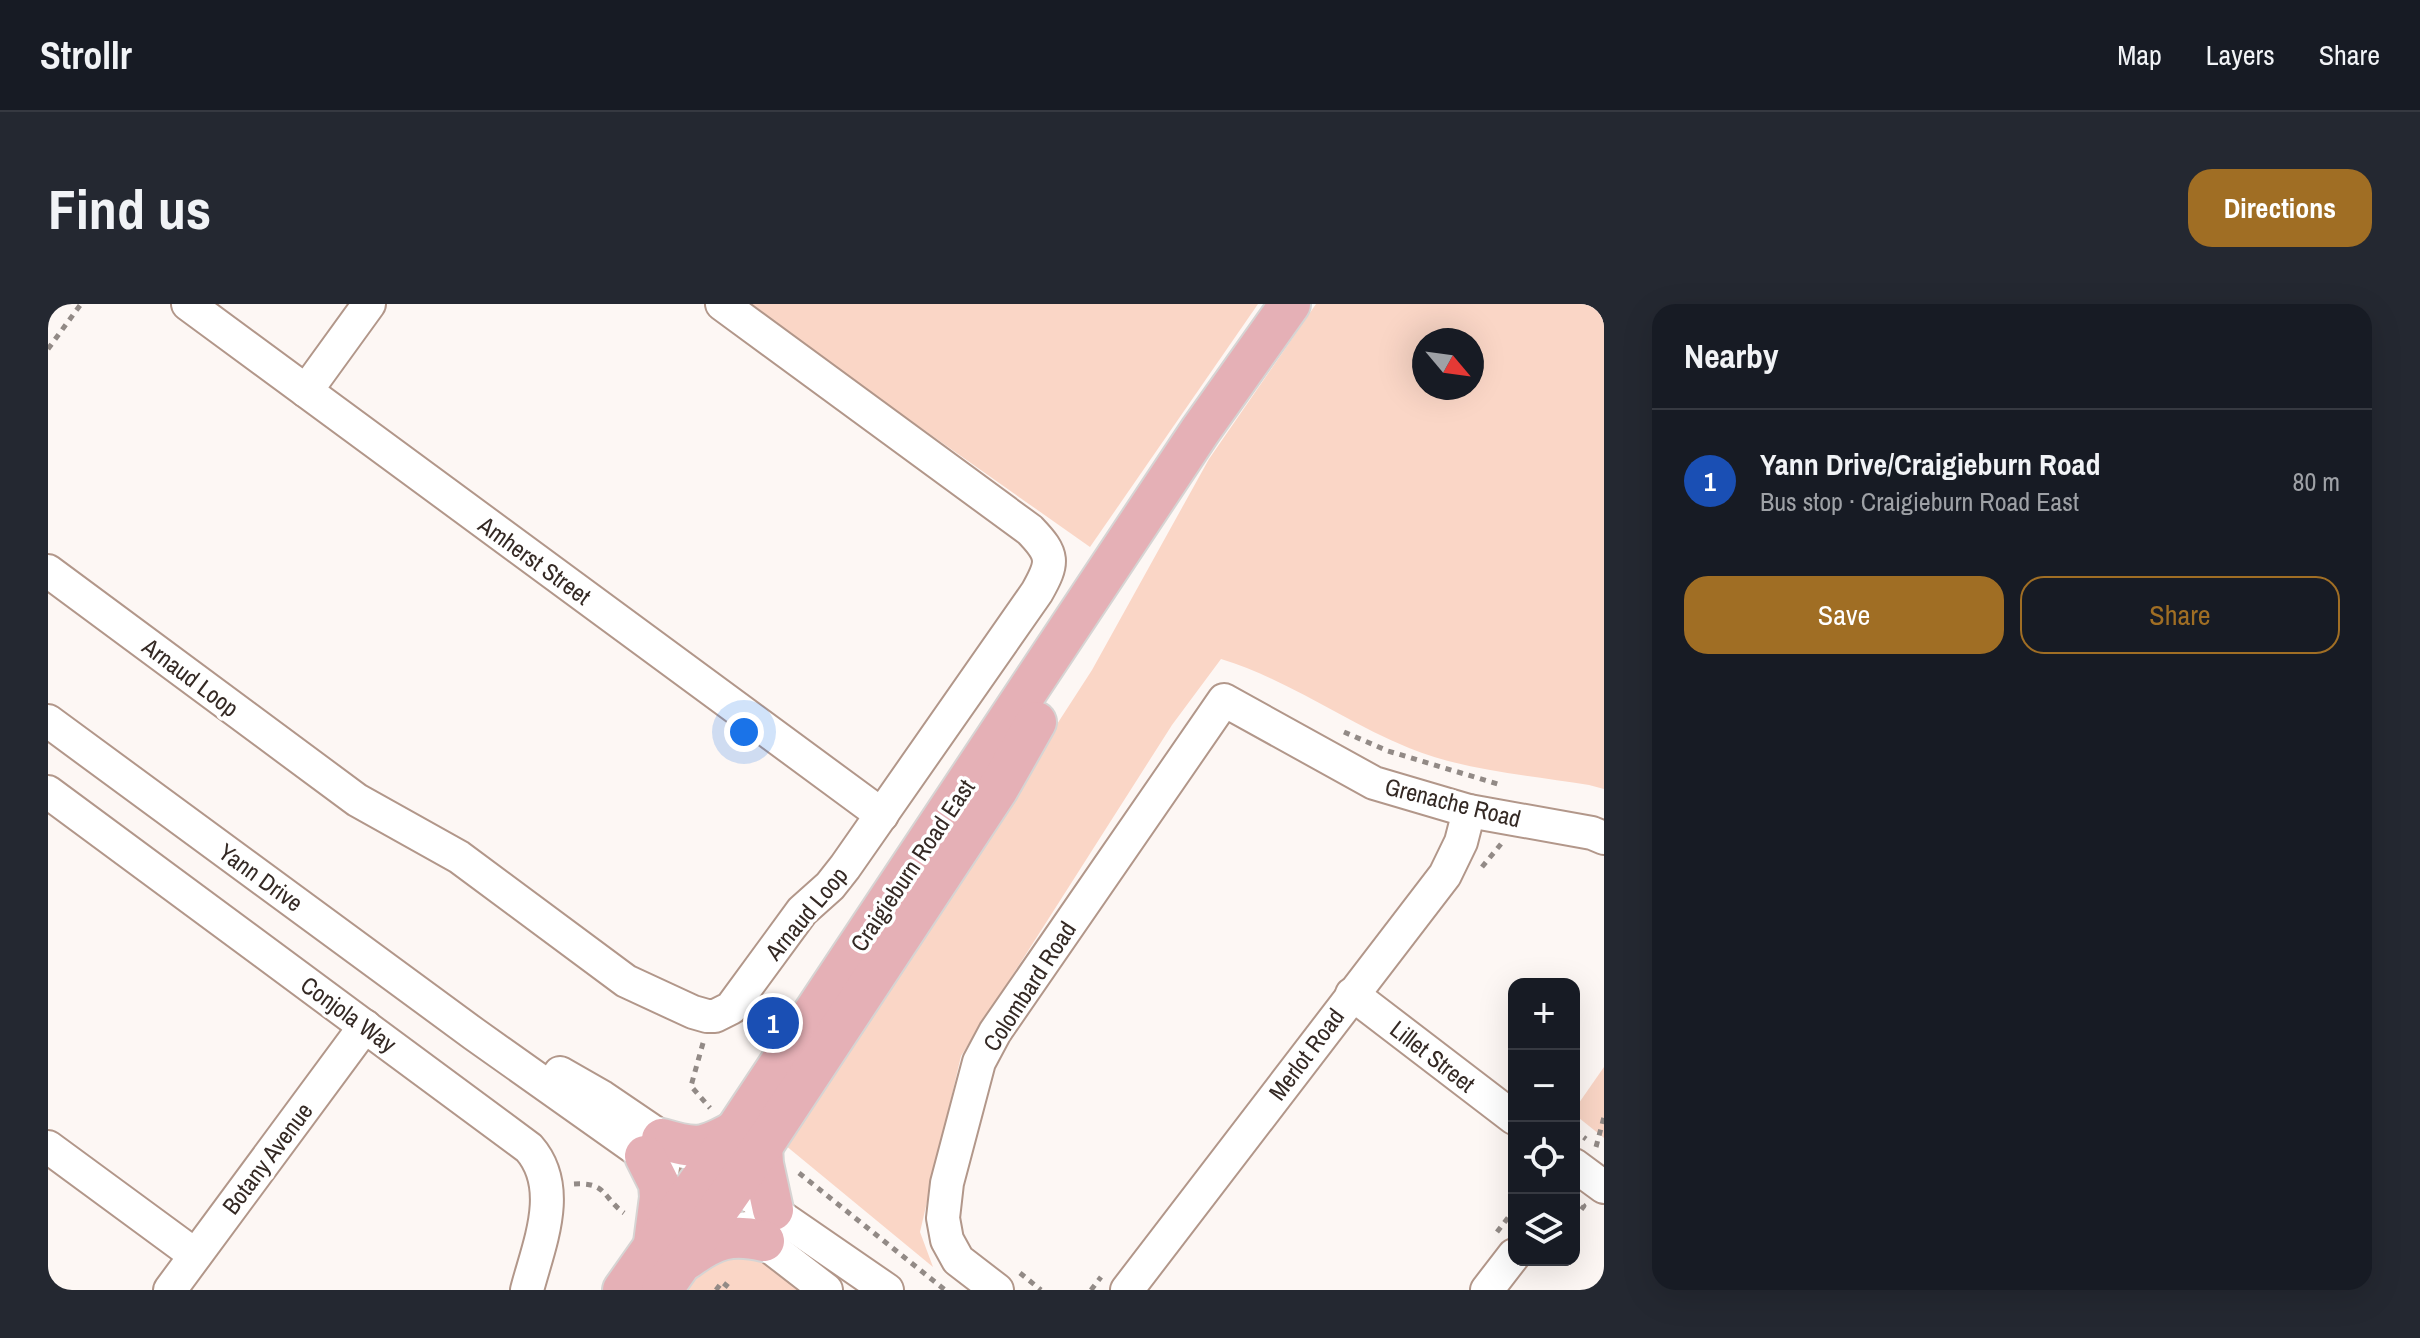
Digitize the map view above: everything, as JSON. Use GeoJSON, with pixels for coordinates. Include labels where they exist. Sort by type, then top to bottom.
{"type":"FeatureCollection","features":[{"type":"Feature","properties":{"kind":"main road","name":"Craigieburn Road East"},"geometry":{"type":"LineString","coordinates":[[623,1290],[664,1267],[744,1136],[998,789],[1197,436],[1290,304]]}},
{"type":"Feature","properties":{"kind":"main road"},"geometry":{"type":"LineString","coordinates":[[744,1136],[763,1164],[769,1225],[705,1245],[664,1267],[659,1184],[653,1147],[710,1145],[744,1136]]}},
{"type":"Feature","properties":{"kind":"street","name":"Amherst Street"},"geometry":{"type":"LineString","coordinates":[[188,304],[882,815]]}},
{"type":"Feature","properties":{"kind":"street"},"geometry":{"type":"LineString","coordinates":[[306,391],[369,304]]}},
{"type":"Feature","properties":{"kind":"street","name":"Arnaud Loop"},"geometry":{"type":"LineString","coordinates":[[48,571],[357,800],[459,857],[626,981],[707,1016],[722,1014],[731,1008],[802,911],[830,886],[882,815],[1037,592],[1048,572],[1050,560],[1047,547],[1030,530],[722,304]]}},
{"type":"Feature","properties":{"kind":"street","name":"Grenache Road"},"geometry":{"type":"LineString","coordinates":[[1224,700],[1374,783],[1469,811],[1592,833],[1604,838]]}},
{"type":"Feature","properties":{"kind":"street","name":"Colombard Road"},"geometry":{"type":"LineString","coordinates":[[997,1290],[958,1260],[947,1240],[943,1218],[947,1183],[979,1062],[995,1032],[1224,700]]}},
{"type":"Feature","properties":{"kind":"street","name":"Yann Drive"},"geometry":{"type":"LineString","coordinates":[[48,721],[474,1034],[653,1147],[769,1225]]}},
{"type":"Feature","properties":{"kind":"street","name":"Conjola Way"},"geometry":{"type":"LineString","coordinates":[[48,792],[529,1148],[543,1168],[548,1186]]}},
{"type":"Feature","properties":{"kind":"street","name":"Merlot Road"},"geometry":{"type":"LineString","coordinates":[[1127,1290],[1445,875],[1461,842],[1469,811]]}},
{"type":"Feature","properties":{"kind":"street","name":"Lillet Street"},"geometry":{"type":"LineString","coordinates":[[1352,994],[1508,1113]]}},
{"type":"Feature","properties":{"kind":"street","name":"Botany Avenue"},"geometry":{"type":"LineString","coordinates":[[170,1290],[365,1026]]}},
{"type":"Feature","properties":{"kind":"street"},"geometry":{"type":"LineString","coordinates":[[48,1147],[195,1255]]}},
{"type":"Feature","properties":{"kind":"street"},"geometry":{"type":"LineString","coordinates":[[527,1290],[548,1206],[548,1186]]}},
{"type":"Feature","properties":{"kind":"street"},"geometry":{"type":"LineString","coordinates":[[769,1225],[826,1290]]}},
{"type":"Feature","properties":{"kind":"street"},"geometry":{"type":"LineString","coordinates":[[769,1225],[887,1290]]}},
{"type":"Feature","properties":{"kind":"street"},"geometry":{"type":"LineString","coordinates":[[1487,1290],[1508,1263]]}},
{"type":"Feature","properties":{"kind":"path"},"geometry":{"type":"LineString","coordinates":[[48,349],[81,304]]}},
{"type":"Feature","properties":{"kind":"path"},"geometry":{"type":"LineString","coordinates":[[1332,726],[1388,751],[1512,788]]}},
{"type":"Feature","properties":{"kind":"path"},"geometry":{"type":"LineString","coordinates":[[707,1016],[691,1086],[712,1110],[744,1136],[799,1173],[945,1290]]}},
{"type":"Feature","properties":{"kind":"path"},"geometry":{"type":"LineString","coordinates":[[1580,1211],[1584,1206],[1584,1174],[1604,1117]]}},
{"type":"Feature","properties":{"kind":"path"},"geometry":{"type":"LineString","coordinates":[[548,1186],[592,1184],[603,1189],[624,1213]]}},
{"type":"Feature","properties":{"kind":"path"},"geometry":{"type":"LineString","coordinates":[[716,1290],[722,1282],[732,1290]]}},
{"type":"Feature","properties":{"kind":"shaded area"},"geometry":{"type":"Polygon","coordinates":[[[745,304],[1258,304],[1090,547],[745,304]]]}},
{"type":"Feature","properties":{"kind":"shaded area"},"geometry":{"type":"Polygon","coordinates":[[[1316,304],[1604,304],[1604,789],[1475,767],[1430,756],[1385,738],[1269,678],[1221,659],[1172,725],[961,1056],[920,1232],[933,1267],[785,1145],[1092,670],[1209,459],[1316,304]]]}},
{"type":"Feature","properties":{"kind":"shaded area"},"geometry":{"type":"Polygon","coordinates":[[[1604,1067],[1604,1138],[1580,1119],[1580,1101],[1604,1067]]]}},
{"type":"Feature","properties":{"kind":"shaded area"},"geometry":{"type":"Polygon","coordinates":[[[732,1255],[759,1258],[802,1290],[683,1290],[705,1268],[732,1255]]]}},
{"type":"Feature","properties":{"kind":"place","name":"Yann Drive/Craigieburn Road"},"geometry":{"type":"Point","coordinates":[773,1023]}}]}
